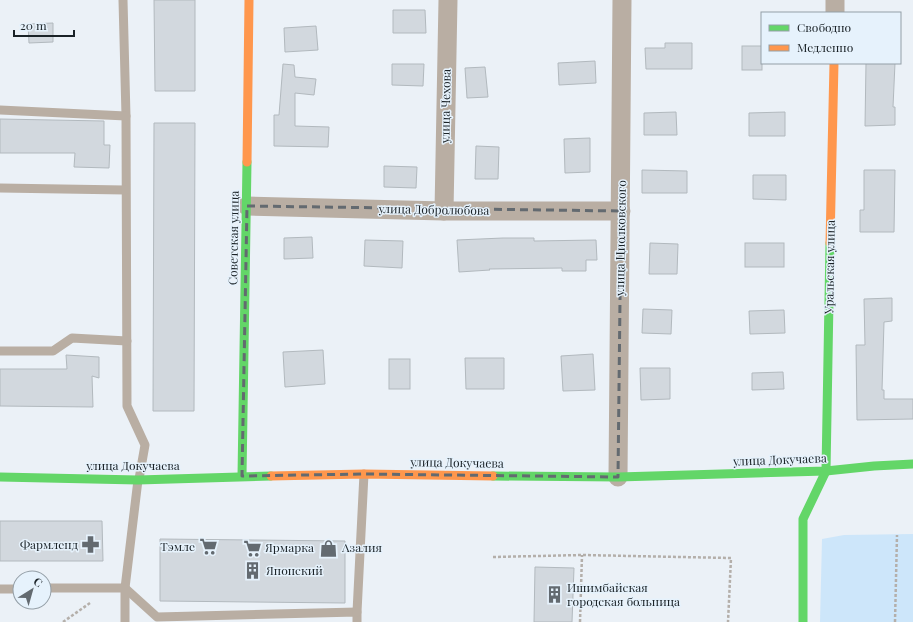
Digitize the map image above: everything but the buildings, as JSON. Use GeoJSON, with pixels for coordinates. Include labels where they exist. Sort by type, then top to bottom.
{"type":"FeatureCollection","features":[{"type":"Feature","properties":{"kind":"street","name":"Советская улица"},"geometry":{"type":"LineString","coordinates":[[242,476],[249,0]]}},
{"type":"Feature","properties":{"kind":"street","name":"улица Чехова"},"geometry":{"type":"LineString","coordinates":[[444,211],[448,0]]}},
{"type":"Feature","properties":{"kind":"street","name":"улица Циолковского"},"geometry":{"type":"LineString","coordinates":[[618,477],[622,0]]}},
{"type":"Feature","properties":{"kind":"street"},"geometry":{"type":"LineString","coordinates":[[835,0],[835,12]]}},
{"type":"Feature","properties":{"kind":"street","name":"Уральская улица"},"geometry":{"type":"LineString","coordinates":[[826,471],[834,64]]}},
{"type":"Feature","properties":{"kind":"street","name":"улица Добролюбова"},"geometry":{"type":"LineString","coordinates":[[247,206],[444,211],[621,211]]}},
{"type":"Feature","properties":{"kind":"street","name":"улица Докучаева"},"geometry":{"type":"LineString","coordinates":[[0,477],[138,479],[364,474],[618,477],[826,471],[913,464]]}},
{"type":"Feature","properties":{"kind":"street"},"geometry":{"type":"LineString","coordinates":[[803,622],[804,519],[826,471]]}},
{"type":"Feature","properties":{"kind":"lane"},"geometry":{"type":"LineString","coordinates":[[123,0],[126,116],[125,190],[127,406],[145,445],[138,479],[125,588],[125,622]]}},
{"type":"Feature","properties":{"kind":"lane"},"geometry":{"type":"LineString","coordinates":[[0,110],[126,116]]}},
{"type":"Feature","properties":{"kind":"lane"},"geometry":{"type":"LineString","coordinates":[[0,188],[125,190]]}},
{"type":"Feature","properties":{"kind":"lane"},"geometry":{"type":"LineString","coordinates":[[0,351],[53,350],[72,338],[127,341]]}},
{"type":"Feature","properties":{"kind":"lane"},"geometry":{"type":"LineString","coordinates":[[357,622],[364,474]]}},
{"type":"Feature","properties":{"kind":"lane"},"geometry":{"type":"LineString","coordinates":[[52,588],[125,588],[157,617],[357,612]]}},
{"type":"Feature","properties":{"kind":"lane"},"geometry":{"type":"LineString","coordinates":[[0,589],[12,589]]}},
{"type":"Feature","properties":{"kind":"path"},"geometry":{"type":"LineString","coordinates":[[895,622],[896,535]]}},
{"type":"Feature","properties":{"kind":"path"},"geometry":{"type":"LineString","coordinates":[[492,557],[582,555],[731,558],[728,622]]}},
{"type":"Feature","properties":{"kind":"path"},"geometry":{"type":"LineString","coordinates":[[580,622],[582,555]]}},
{"type":"Feature","properties":{"kind":"path"},"geometry":{"type":"LineString","coordinates":[[63,622],[112,588]]}},
{"type":"Feature","properties":{"kind":"highlighted area"},"geometry":{"type":"Polygon","coordinates":[[[247,206],[621,211],[618,477],[364,474],[242,476],[247,206]]]}},
{"type":"Feature","properties":{"kind":"shaded area"},"geometry":{"type":"Polygon","coordinates":[[[913,534],[913,622],[820,622],[822,539],[844,535],[913,534]]]}},
{"type":"Feature","properties":{"kind":"traffic: fast"},"geometry":{"type":"LineString","coordinates":[[242,476],[247,162]]}},
{"type":"Feature","properties":{"kind":"traffic: fast"},"geometry":{"type":"LineString","coordinates":[[803,622],[803,519],[826,471],[830,243]]}},
{"type":"Feature","properties":{"kind":"traffic: fast"},"geometry":{"type":"LineString","coordinates":[[493,476],[618,477],[826,471],[913,464]]}},
{"type":"Feature","properties":{"kind":"traffic: fast"},"geometry":{"type":"LineString","coordinates":[[0,477],[138,480],[271,476]]}},
{"type":"Feature","properties":{"kind":"traffic: slow"},"geometry":{"type":"LineString","coordinates":[[247,162],[249,0]]}},
{"type":"Feature","properties":{"kind":"traffic: slow"},"geometry":{"type":"LineString","coordinates":[[830,243],[834,64]]}},
{"type":"Feature","properties":{"kind":"traffic: slow"},"geometry":{"type":"LineString","coordinates":[[271,476],[364,474],[493,476]]}},
{"type":"Feature","properties":{"kind":"place","name":"Фармленд"},"geometry":{"type":"Point","coordinates":[91,545]}},
{"type":"Feature","properties":{"kind":"place","name":"Тэмле"},"geometry":{"type":"Point","coordinates":[208,547]}},
{"type":"Feature","properties":{"kind":"place","name":"Ярмарка"},"geometry":{"type":"Point","coordinates":[252,548]}},
{"type":"Feature","properties":{"kind":"place","name":"Азалия"},"geometry":{"type":"Point","coordinates":[329,548]}},
{"type":"Feature","properties":{"kind":"place","name":"Японский"},"geometry":{"type":"Point","coordinates":[253,571]}},
{"type":"Feature","properties":{"kind":"place","name":"Ишимбайская городская больница"},"geometry":{"type":"Point","coordinates":[554,595]}}]}
